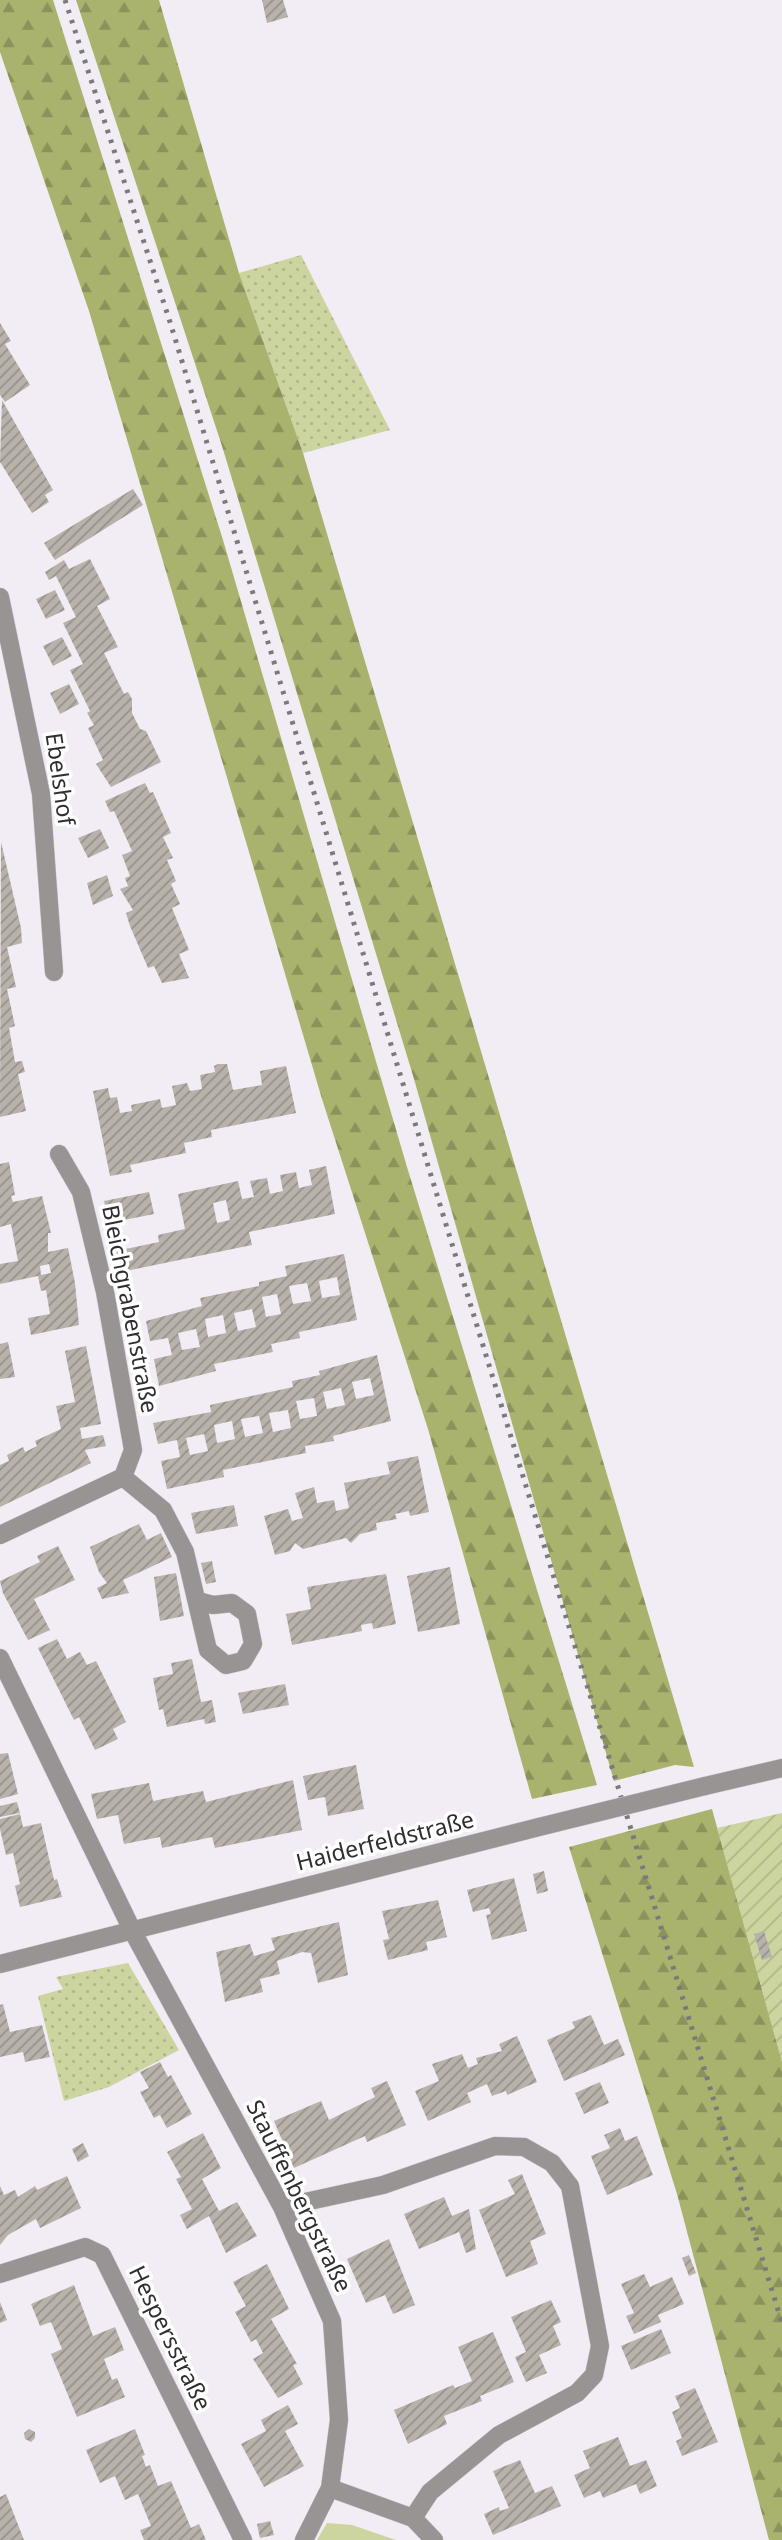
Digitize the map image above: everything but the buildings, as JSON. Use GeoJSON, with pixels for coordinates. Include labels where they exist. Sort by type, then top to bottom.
{"type":"FeatureCollection","features":[{"type":"Feature","properties":{"kind":"street","name":"Ebelshof"},"geometry":{"type":"LineString","coordinates":[[0,597],[41,794],[54,972]]}},
{"type":"Feature","properties":{"kind":"street","name":"Bleichgrabenstraße"},"geometry":{"type":"LineString","coordinates":[[59,1154],[81,1192],[105,1292],[133,1450],[123,1477]]}},
{"type":"Feature","properties":{"kind":"street"},"geometry":{"type":"LineString","coordinates":[[0,1535],[123,1477],[163,1510],[185,1552],[198,1601]]}},
{"type":"Feature","properties":{"kind":"street"},"geometry":{"type":"LineString","coordinates":[[0,1658],[133,1932]]}},
{"type":"Feature","properties":{"kind":"street","name":"Haiderfeldstraße"},"geometry":{"type":"LineString","coordinates":[[0,1964],[782,1768]]}},
{"type":"Feature","properties":{"kind":"street","name":"Stauffenbergstraße"},"geometry":{"type":"LineString","coordinates":[[133,1932],[282,2207],[332,2321],[339,2420],[330,2488],[304,2540]]}},
{"type":"Feature","properties":{"kind":"street"},"geometry":{"type":"LineString","coordinates":[[282,2207],[383,2185],[495,2146],[524,2147],[552,2162],[570,2186],[600,2346],[594,2375],[577,2393],[499,2435],[430,2491],[413,2518]]}},
{"type":"Feature","properties":{"kind":"street","name":"Hespersstraße"},"geometry":{"type":"LineString","coordinates":[[0,2274],[85,2248],[102,2255],[243,2540]]}},
{"type":"Feature","properties":{"kind":"street"},"geometry":{"type":"LineString","coordinates":[[330,2488],[413,2518],[434,2540]]}},
{"type":"Feature","properties":{"kind":"green space"},"geometry":{"type":"Polygon","coordinates":[[[0,0],[53,0],[223,540],[407,1167],[597,1785],[532,1799],[428,1429],[322,1099],[89,311],[0,52],[0,0]]]}},
{"type":"Feature","properties":{"kind":"green space"},"geometry":{"type":"Polygon","coordinates":[[[76,0],[159,0],[239,273],[303,453],[694,1767],[675,1765],[614,1781],[414,1079],[222,446],[76,0]]]}},
{"type":"Feature","properties":{"kind":"green space"},"geometry":{"type":"Polygon","coordinates":[[[301,255],[390,430],[303,453],[239,273],[301,255]]]}},
{"type":"Feature","properties":{"kind":"green space"},"geometry":{"type":"Polygon","coordinates":[[[712,1809],[782,2061],[782,2540],[769,2540],[677,2194],[569,1847],[712,1809]]]}},
{"type":"Feature","properties":{"kind":"green space"},"geometry":{"type":"Polygon","coordinates":[[[782,1813],[782,2062],[717,1828],[782,1813]]]}},
{"type":"Feature","properties":{"kind":"green space"},"geometry":{"type":"Polygon","coordinates":[[[128,1963],[179,2050],[109,2087],[64,2101],[38,1996],[63,1989],[56,1977],[128,1963]]]}},
{"type":"Feature","properties":{"kind":"green space"},"geometry":{"type":"Polygon","coordinates":[[[327,2523],[352,2525],[396,2540],[317,2540],[327,2523]]]}},
{"type":"Feature","properties":{"kind":"railway"},"geometry":{"type":"LineString","coordinates":[[65,0],[170,322],[782,2323]]}}]}
